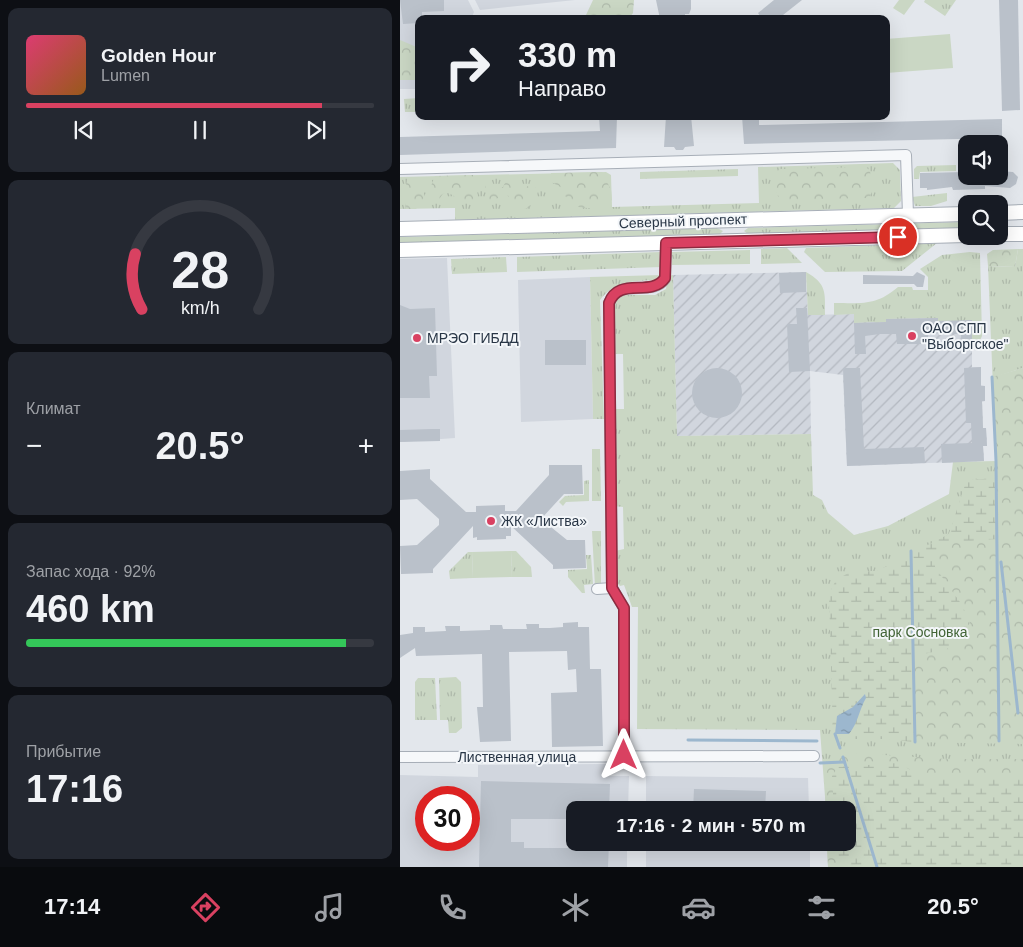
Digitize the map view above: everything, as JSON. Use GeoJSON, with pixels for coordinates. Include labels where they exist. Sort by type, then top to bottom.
{"type":"FeatureCollection","features":[{"type":"Feature","properties":{"kind":"main road"},"geometry":{"type":"LineString","coordinates":[[1008,213],[1023,212]]}},
{"type":"Feature","properties":{"kind":"main road","name":"Северный проспект"},"geometry":{"type":"LineString","coordinates":[[400,229],[958,214]]}},
{"type":"Feature","properties":{"kind":"main road"},"geometry":{"type":"LineString","coordinates":[[1008,234],[1023,234]]}},
{"type":"Feature","properties":{"kind":"main road","name":"Северный проспект"},"geometry":{"type":"LineString","coordinates":[[400,250],[958,235]]}},
{"type":"Feature","properties":{"kind":"street"},"geometry":{"type":"LineString","coordinates":[[400,169],[906,155],[908,215]]}},
{"type":"Feature","properties":{"kind":"street"},"geometry":{"type":"LineString","coordinates":[[624,755],[624,608],[612,588],[609,303],[617,291],[623,288],[656,286],[662,283],[665,278],[666,243]]}},
{"type":"Feature","properties":{"kind":"street"},"geometry":{"type":"LineString","coordinates":[[596,589],[612,588]]}},
{"type":"Feature","properties":{"kind":"street","name":"Лиственная улица"},"geometry":{"type":"LineString","coordinates":[[400,757],[814,756]]}},
{"type":"Feature","properties":{"kind":"shaded area"},"geometry":{"type":"Polygon","coordinates":[[[400,0],[468,0],[474,12],[473,15],[415,15],[415,89],[400,89],[400,0]]]}},
{"type":"Feature","properties":{"kind":"shaded area"},"geometry":{"type":"Polygon","coordinates":[[[475,0],[575,0],[480,10],[475,0]]]}},
{"type":"Feature","properties":{"kind":"shaded area"},"geometry":{"type":"Polygon","coordinates":[[[447,258],[455,438],[400,442],[400,259],[447,258]]]}},
{"type":"Feature","properties":{"kind":"shaded area"},"geometry":{"type":"Polygon","coordinates":[[[806,272],[808,315],[854,314],[879,322],[886,319],[938,318],[950,321],[972,320],[972,367],[981,367],[981,385],[985,386],[985,401],[982,402],[983,428],[986,428],[987,446],[983,446],[984,461],[847,466],[843,375],[810,371],[811,434],[677,436],[673,275],[806,272]]]}},
{"type":"Feature","properties":{"kind":"shaded area"},"geometry":{"type":"Polygon","coordinates":[[[590,277],[593,419],[521,422],[518,280],[590,277]]]}},
{"type":"Feature","properties":{"kind":"shaded area"},"geometry":{"type":"Polygon","coordinates":[[[610,764],[610,776],[629,776],[628,801],[566,801],[566,851],[627,851],[627,867],[400,867],[400,775],[478,777],[478,765],[610,764]]]}},
{"type":"Feature","properties":{"kind":"shaded area"},"geometry":{"type":"Polygon","coordinates":[[[646,776],[808,778],[809,801],[646,801],[646,776]]]}},
{"type":"Feature","properties":{"kind":"shaded area"},"geometry":{"type":"Polygon","coordinates":[[[646,851],[810,851],[810,867],[646,867],[646,851]]]}},
{"type":"Feature","properties":{"kind":"green space"},"geometry":{"type":"Polygon","coordinates":[[[593,0],[634,0],[632,15],[586,15],[593,0]]]}},
{"type":"Feature","properties":{"kind":"green space"},"geometry":{"type":"Polygon","coordinates":[[[899,0],[915,0],[904,15],[893,8],[899,0]]]}},
{"type":"Feature","properties":{"kind":"green space"},"geometry":{"type":"Polygon","coordinates":[[[925,0],[956,0],[945,16],[924,2],[925,0]]]}},
{"type":"Feature","properties":{"kind":"green space"},"geometry":{"type":"Polygon","coordinates":[[[950,34],[953,68],[890,73],[890,39],[950,34]]]}},
{"type":"Feature","properties":{"kind":"green space"},"geometry":{"type":"Polygon","coordinates":[[[400,40],[415,46],[415,80],[400,80],[400,40]]]}},
{"type":"Feature","properties":{"kind":"green space"},"geometry":{"type":"Polygon","coordinates":[[[415,98],[415,112],[405,112],[404,99],[415,98]]]}},
{"type":"Feature","properties":{"kind":"green space"},"geometry":{"type":"Polygon","coordinates":[[[893,163],[900,170],[901,201],[894,208],[455,220],[455,208],[400,209],[400,177],[606,172],[611,175],[612,207],[759,203],[758,167],[893,163]]]}},
{"type":"Feature","properties":{"kind":"green space"},"geometry":{"type":"Polygon","coordinates":[[[956,165],[956,171],[920,172],[919,179],[914,179],[914,169],[917,166],[956,165]]]}},
{"type":"Feature","properties":{"kind":"green space"},"geometry":{"type":"Polygon","coordinates":[[[865,167],[870,170],[872,192],[869,198],[785,200],[777,195],[775,176],[779,169],[865,167]]]}},
{"type":"Feature","properties":{"kind":"green space"},"geometry":{"type":"Polygon","coordinates":[[[738,169],[738,176],[640,179],[640,172],[738,169]]]}},
{"type":"Feature","properties":{"kind":"green space"},"geometry":{"type":"Polygon","coordinates":[[[602,172],[611,190],[612,200],[602,206],[586,208],[569,204],[565,195],[566,190],[551,182],[551,173],[602,172]]]}},
{"type":"Feature","properties":{"kind":"green space"},"geometry":{"type":"Polygon","coordinates":[[[473,175],[478,196],[474,201],[460,200],[449,193],[443,194],[439,199],[433,199],[429,191],[435,176],[473,175]]]}},
{"type":"Feature","properties":{"kind":"green space"},"geometry":{"type":"Polygon","coordinates":[[[408,177],[414,177],[416,187],[422,187],[425,197],[416,209],[406,209],[404,193],[408,177]]]}},
{"type":"Feature","properties":{"kind":"green space"},"geometry":{"type":"Polygon","coordinates":[[[510,179],[534,189],[542,183],[546,187],[544,192],[538,190],[536,201],[530,200],[531,205],[529,208],[518,210],[514,206],[516,201],[504,193],[499,193],[498,198],[492,201],[488,199],[489,193],[485,189],[486,183],[492,182],[495,187],[503,187],[506,181],[510,179]]]}},
{"type":"Feature","properties":{"kind":"green space"},"geometry":{"type":"Polygon","coordinates":[[[947,193],[947,201],[931,206],[915,206],[912,197],[947,193]]]}},
{"type":"Feature","properties":{"kind":"green space"},"geometry":{"type":"Polygon","coordinates":[[[958,222],[958,229],[748,234],[744,231],[748,228],[958,222]]]}},
{"type":"Feature","properties":{"kind":"green space"},"geometry":{"type":"Polygon","coordinates":[[[717,228],[723,231],[719,235],[400,243],[400,237],[717,228]]]}},
{"type":"Feature","properties":{"kind":"green space"},"geometry":{"type":"Polygon","coordinates":[[[937,243],[902,271],[825,272],[804,252],[806,248],[937,243]]]}},
{"type":"Feature","properties":{"kind":"green space"},"geometry":{"type":"Polygon","coordinates":[[[787,248],[802,263],[761,264],[761,249],[787,248]]]}},
{"type":"Feature","properties":{"kind":"green space","name":"парк Сосновка"},"geometry":{"type":"Polygon","coordinates":[[[1018,249],[1023,249],[1023,368],[995,377],[1023,376],[1023,867],[828,867],[827,851],[856,851],[856,801],[825,801],[820,730],[637,729],[638,607],[632,607],[624,585],[620,586],[617,583],[615,551],[624,549],[623,507],[614,506],[616,409],[624,409],[623,354],[615,354],[612,323],[613,306],[620,295],[655,295],[666,289],[668,276],[673,275],[677,436],[811,434],[813,495],[822,500],[828,513],[854,535],[888,526],[949,494],[953,462],[996,461],[988,266],[1015,267],[1018,249]]]}},
{"type":"Feature","properties":{"kind":"green space"},"geometry":{"type":"Polygon","coordinates":[[[1018,249],[1015,267],[988,266],[987,254],[993,250],[1018,249]]]}},
{"type":"Feature","properties":{"kind":"green space"},"geometry":{"type":"Polygon","coordinates":[[[750,250],[750,264],[672,265],[672,252],[750,250]]]}},
{"type":"Feature","properties":{"kind":"green space"},"geometry":{"type":"Polygon","coordinates":[[[661,252],[661,267],[517,272],[517,257],[661,252]]]}},
{"type":"Feature","properties":{"kind":"green space"},"geometry":{"type":"Polygon","coordinates":[[[970,252],[980,253],[982,336],[978,345],[972,347],[972,320],[946,323],[946,321],[938,321],[938,318],[886,319],[886,322],[879,322],[879,325],[874,322],[854,323],[854,314],[834,315],[834,303],[868,302],[883,298],[898,287],[928,290],[928,277],[920,269],[942,255],[970,252]]]}},
{"type":"Feature","properties":{"kind":"green space"},"geometry":{"type":"Polygon","coordinates":[[[506,257],[507,272],[452,274],[451,259],[506,257]]]}},
{"type":"Feature","properties":{"kind":"green space"},"geometry":{"type":"Polygon","coordinates":[[[806,272],[818,281],[823,289],[825,294],[825,315],[808,315],[806,272]]]}},
{"type":"Feature","properties":{"kind":"green space"},"geometry":{"type":"Polygon","coordinates":[[[662,275],[658,280],[633,281],[619,285],[606,293],[600,300],[604,419],[593,419],[590,277],[662,275]]]}},
{"type":"Feature","properties":{"kind":"green space","name":"парк Сосновка"},"geometry":{"type":"Polygon","coordinates":[[[1023,368],[1023,744],[841,739],[833,735],[829,594],[836,580],[850,572],[877,571],[949,534],[965,485],[970,480],[996,478],[992,377],[1023,368]]]}},
{"type":"Feature","properties":{"kind":"green space"},"geometry":{"type":"Polygon","coordinates":[[[592,449],[600,449],[601,501],[592,501],[592,449]]]}},
{"type":"Feature","properties":{"kind":"green space","name":"парк Сосновка"},"geometry":{"type":"Polygon","coordinates":[[[996,478],[997,539],[945,543],[935,555],[935,567],[962,605],[970,623],[947,649],[914,656],[915,742],[882,739],[841,739],[833,735],[829,594],[836,580],[850,572],[877,571],[949,534],[965,485],[970,480],[996,478]]]}},
{"type":"Feature","properties":{"kind":"green space"},"geometry":{"type":"Polygon","coordinates":[[[589,480],[589,501],[566,502],[563,506],[559,502],[565,496],[584,495],[584,481],[589,480]]]}},
{"type":"Feature","properties":{"kind":"green space"},"geometry":{"type":"Polygon","coordinates":[[[592,531],[601,531],[601,587],[595,587],[592,531]]]}},
{"type":"Feature","properties":{"kind":"green space"},"geometry":{"type":"Polygon","coordinates":[[[511,551],[516,551],[531,567],[532,577],[512,577],[511,551]]]}},
{"type":"Feature","properties":{"kind":"green space"},"geometry":{"type":"Polygon","coordinates":[[[511,551],[512,577],[473,578],[472,552],[511,551]]]}},
{"type":"Feature","properties":{"kind":"green space"},"geometry":{"type":"Polygon","coordinates":[[[468,552],[472,552],[473,578],[450,579],[449,571],[468,552]]]}},
{"type":"Feature","properties":{"kind":"green space"},"geometry":{"type":"Polygon","coordinates":[[[586,555],[591,555],[593,584],[584,585],[585,593],[582,593],[568,577],[568,570],[587,569],[586,555]]]}},
{"type":"Feature","properties":{"kind":"green space"},"geometry":{"type":"Polygon","coordinates":[[[456,677],[461,682],[462,728],[456,733],[449,733],[448,720],[440,720],[439,678],[456,677]]]}},
{"type":"Feature","properties":{"kind":"green space"},"geometry":{"type":"Polygon","coordinates":[[[418,678],[435,678],[437,720],[415,720],[415,682],[418,678]]]}},
{"type":"Feature","properties":{"kind":"green space"},"geometry":{"type":"Polygon","coordinates":[[[854,753],[946,759],[1023,759],[1023,867],[828,867],[827,851],[856,851],[856,801],[826,801],[824,773],[830,758],[854,753]]]}},
{"type":"Feature","properties":{"kind":"green space"},"geometry":{"type":"Polygon","coordinates":[[[898,763],[923,777],[1023,777],[1023,867],[837,867],[836,851],[856,851],[856,801],[833,801],[832,776],[838,767],[898,763]]]}},
{"type":"Feature","properties":{"kind":"water"},"geometry":{"type":"Polygon","coordinates":[[[865,694],[866,698],[849,734],[835,734],[837,716],[853,707],[865,694]]]}},
{"type":"Feature","properties":{"kind":"building"},"geometry":{"type":"Polygon","coordinates":[[[400,0],[444,0],[444,11],[422,12],[422,15],[415,15],[415,23],[403,24],[400,0]]]}},
{"type":"Feature","properties":{"kind":"building"},"geometry":{"type":"Polygon","coordinates":[[[656,0],[691,0],[689,14],[659,15],[656,0]]]}},
{"type":"Feature","properties":{"kind":"building"},"geometry":{"type":"Polygon","coordinates":[[[774,0],[802,0],[783,15],[759,15],[758,13],[774,0]]]}},
{"type":"Feature","properties":{"kind":"building"},"geometry":{"type":"Polygon","coordinates":[[[999,0],[1018,0],[1020,110],[1002,111],[999,0]]]}},
{"type":"Feature","properties":{"kind":"building"},"geometry":{"type":"Polygon","coordinates":[[[1002,119],[1002,135],[958,135],[958,139],[744,144],[742,120],[759,120],[759,125],[1002,119]]]}},
{"type":"Feature","properties":{"kind":"building"},"geometry":{"type":"Polygon","coordinates":[[[599,120],[617,120],[616,148],[400,155],[400,137],[600,131],[599,120]]]}},
{"type":"Feature","properties":{"kind":"building"},"geometry":{"type":"Polygon","coordinates":[[[666,120],[691,120],[694,146],[685,147],[683,150],[676,150],[674,147],[664,147],[666,120]]]}},
{"type":"Feature","properties":{"kind":"building"},"geometry":{"type":"Polygon","coordinates":[[[958,172],[958,185],[1008,185],[1008,172],[1013,172],[1018,177],[1016,184],[1010,188],[985,186],[985,189],[953,190],[952,187],[927,190],[927,188],[920,188],[920,173],[958,172]]]}},
{"type":"Feature","properties":{"kind":"building"},"geometry":{"type":"Polygon","coordinates":[[[806,272],[806,292],[780,293],[779,273],[806,272]]]}},
{"type":"Feature","properties":{"kind":"building"},"geometry":{"type":"Polygon","coordinates":[[[917,272],[925,276],[923,287],[917,287],[914,284],[863,284],[863,275],[913,276],[917,272]]]}},
{"type":"Feature","properties":{"kind":"building"},"geometry":{"type":"Polygon","coordinates":[[[400,305],[410,309],[435,308],[437,376],[429,376],[430,398],[400,398],[400,305]]]}},
{"type":"Feature","properties":{"kind":"building"},"geometry":{"type":"Polygon","coordinates":[[[796,308],[807,308],[810,371],[789,372],[787,324],[797,324],[796,308]]]}},
{"type":"Feature","properties":{"kind":"building","name":"ОАО СПП \"Выборгское\""},"geometry":{"type":"Polygon","coordinates":[[[938,318],[938,321],[972,320],[972,351],[962,351],[961,334],[928,333],[928,344],[897,344],[896,334],[880,334],[865,336],[866,354],[855,354],[854,323],[886,322],[886,319],[938,318]]]}},
{"type":"Feature","properties":{"kind":"building"},"geometry":{"type":"Polygon","coordinates":[[[545,340],[586,340],[586,365],[545,365],[545,340]]]}},
{"type":"Feature","properties":{"kind":"building"},"geometry":{"type":"Polygon","coordinates":[[[981,367],[981,386],[985,386],[985,401],[982,401],[983,428],[986,428],[987,446],[983,446],[984,461],[942,463],[941,444],[972,443],[971,423],[966,423],[964,368],[981,367]]]}},
{"type":"Feature","properties":{"kind":"building"},"geometry":{"type":"Polygon","coordinates":[[[712,368],[722,368],[735,375],[742,388],[742,398],[735,411],[722,418],[712,418],[703,414],[696,407],[692,398],[692,388],[696,379],[703,372],[712,368]]]}},
{"type":"Feature","properties":{"kind":"building"},"geometry":{"type":"Polygon","coordinates":[[[843,368],[860,368],[864,449],[924,447],[925,463],[847,466],[843,368]]]}},
{"type":"Feature","properties":{"kind":"building"},"geometry":{"type":"Polygon","coordinates":[[[440,429],[440,441],[400,442],[400,430],[440,429]]]}},
{"type":"Feature","properties":{"kind":"building","name":"ЖК «Листва»"},"geometry":{"type":"Polygon","coordinates":[[[549,465],[582,465],[583,494],[564,494],[541,519],[567,540],[585,540],[586,568],[553,569],[553,565],[511,526],[511,536],[506,536],[506,539],[477,540],[477,537],[473,538],[473,526],[433,569],[433,573],[401,574],[400,546],[417,545],[439,525],[439,519],[417,499],[400,500],[400,471],[430,469],[430,479],[466,512],[476,512],[476,506],[505,505],[505,511],[516,511],[549,475],[549,465]]]}},
{"type":"Feature","properties":{"kind":"building"},"geometry":{"type":"Polygon","coordinates":[[[578,622],[578,627],[589,627],[590,669],[601,669],[603,746],[552,747],[551,693],[577,692],[576,669],[568,670],[567,651],[509,652],[511,741],[480,742],[477,707],[483,707],[482,654],[416,656],[415,648],[400,658],[400,635],[413,633],[413,627],[425,627],[425,632],[446,631],[445,626],[460,626],[460,631],[490,630],[490,625],[502,625],[503,629],[527,629],[526,624],[539,624],[539,628],[550,628],[563,627],[563,623],[578,622]]]}},
{"type":"Feature","properties":{"kind":"building"},"geometry":{"type":"Polygon","coordinates":[[[481,781],[610,784],[609,801],[566,801],[566,819],[511,819],[511,842],[524,842],[524,848],[566,848],[566,851],[609,851],[608,867],[479,867],[481,781]]]}},
{"type":"Feature","properties":{"kind":"building"},"geometry":{"type":"Polygon","coordinates":[[[694,789],[766,791],[765,801],[693,801],[694,789]]]}},
{"type":"Feature","properties":{"kind":"waterway"},"geometry":{"type":"LineString","coordinates":[[992,377],[996,461],[999,741]]}},
{"type":"Feature","properties":{"kind":"waterway"},"geometry":{"type":"LineString","coordinates":[[911,551],[915,742]]}},
{"type":"Feature","properties":{"kind":"waterway"},"geometry":{"type":"LineString","coordinates":[[1001,562],[1018,713]]}},
{"type":"Feature","properties":{"kind":"waterway"},"geometry":{"type":"LineString","coordinates":[[835,734],[840,748]]}},
{"type":"Feature","properties":{"kind":"waterway"},"geometry":{"type":"LineString","coordinates":[[688,740],[817,741]]}},
{"type":"Feature","properties":{"kind":"waterway"},"geometry":{"type":"LineString","coordinates":[[843,757],[877,867]]}},
{"type":"Feature","properties":{"kind":"waterway"},"geometry":{"type":"LineString","coordinates":[[820,763],[844,762]]}},
{"type":"Feature","properties":{"kind":"place","name":"ОАО СПП \"Выборгское\""},"geometry":{"type":"Point","coordinates":[912,336]}},
{"type":"Feature","properties":{"kind":"place","name":"МРЭО ГИБДД"},"geometry":{"type":"Point","coordinates":[417,338]}},
{"type":"Feature","properties":{"kind":"place","name":"ЖК «Листва»"},"geometry":{"type":"Point","coordinates":[491,521]}},
{"type":"Feature","properties":{"kind":"route"},"geometry":{"type":"LineString","coordinates":[[624,755],[624,608],[613,594],[612,588],[609,303],[611,298],[617,291],[623,288],[656,286],[662,283],[665,278],[666,243],[898,237]]}}]}
